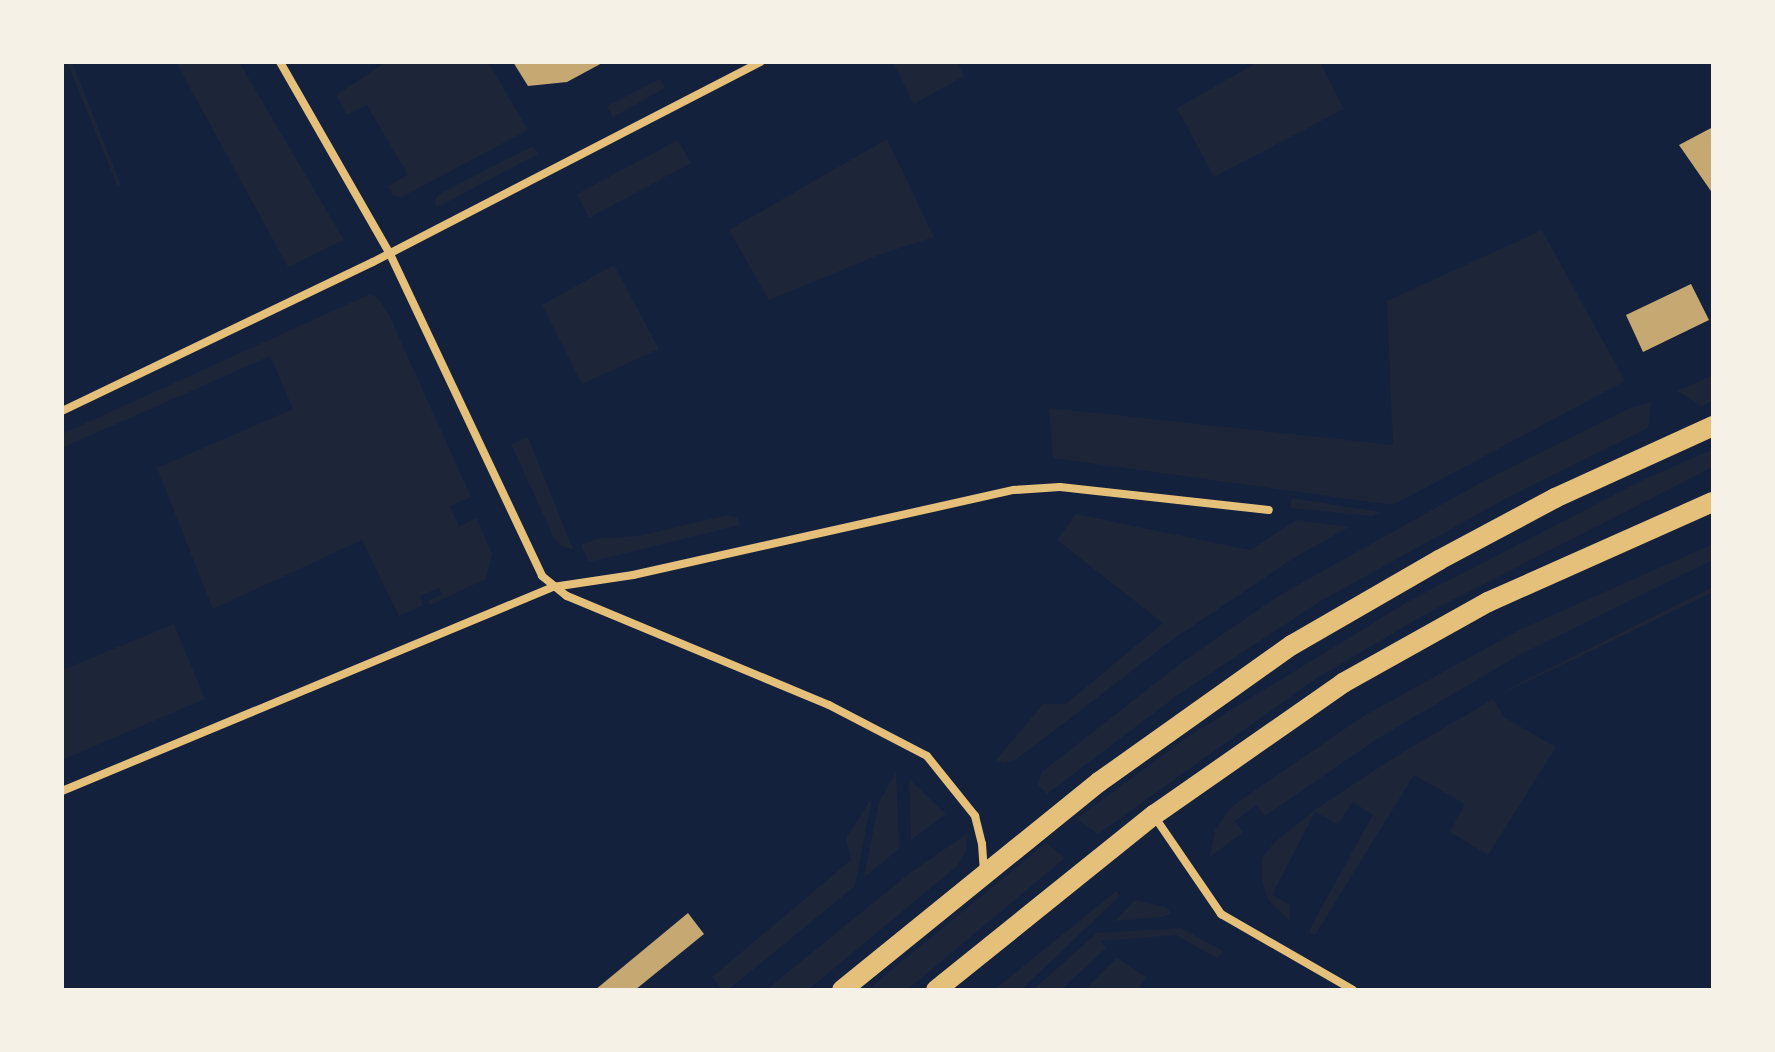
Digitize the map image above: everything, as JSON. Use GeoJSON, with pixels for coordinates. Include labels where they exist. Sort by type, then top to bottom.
{"type":"FeatureCollection","features":[{"type":"Feature","properties":{"kind":"main road"},"geometry":{"type":"LineString","coordinates":[[842,990],[984,872],[1161,735],[1317,630],[1555,498],[1713,426]]}},
{"type":"Feature","properties":{"kind":"main road"},"geometry":{"type":"LineString","coordinates":[[936,990],[984,948],[1154,815],[1288,719],[1429,632],[1592,553],[1713,502]]}},
{"type":"Feature","properties":{"kind":"street"},"geometry":{"type":"LineString","coordinates":[[280,62],[390,254],[531,557],[553,587],[829,705],[927,756],[975,816],[982,844],[984,872]]}},
{"type":"Feature","properties":{"kind":"street"},"geometry":{"type":"LineString","coordinates":[[62,411],[390,254],[760,62]]}},
{"type":"Feature","properties":{"kind":"street"},"geometry":{"type":"LineString","coordinates":[[62,791],[553,587],[633,575],[1014,490],[1060,487],[1269,510]]}},
{"type":"Feature","properties":{"kind":"street"},"geometry":{"type":"LineString","coordinates":[[1154,815],[1221,914],[1353,990]]}},
{"type":"Feature","properties":{"kind":"shaded area"},"geometry":{"type":"Polygon","coordinates":[[[67,62],[72,62],[120,183],[118,187],[67,62]]]}},
{"type":"Feature","properties":{"kind":"shaded area"},"geometry":{"type":"Polygon","coordinates":[[[176,62],[239,62],[344,240],[288,267],[176,62]]]}},
{"type":"Feature","properties":{"kind":"shaded area"},"geometry":{"type":"Polygon","coordinates":[[[386,62],[488,62],[528,130],[400,198],[393,195],[388,186],[408,175],[367,105],[347,115],[336,95],[386,62]]]}},
{"type":"Feature","properties":{"kind":"shaded area"},"geometry":{"type":"Polygon","coordinates":[[[893,62],[957,62],[964,76],[914,104],[893,62]]]}},
{"type":"Feature","properties":{"kind":"shaded area"},"geometry":{"type":"Polygon","coordinates":[[[1258,62],[1320,62],[1344,109],[1214,177],[1177,108],[1258,62]]]}},
{"type":"Feature","properties":{"kind":"shaded area"},"geometry":{"type":"Polygon","coordinates":[[[660,79],[665,88],[613,117],[607,106],[660,79]]]}},
{"type":"Feature","properties":{"kind":"shaded area"},"geometry":{"type":"Polygon","coordinates":[[[887,139],[934,237],[881,254],[769,300],[729,230],[887,139]]]}},
{"type":"Feature","properties":{"kind":"shaded area"},"geometry":{"type":"Polygon","coordinates":[[[678,140],[691,163],[589,218],[577,194],[678,140]]]}},
{"type":"Feature","properties":{"kind":"shaded area"},"geometry":{"type":"Polygon","coordinates":[[[533,146],[538,154],[438,207],[435,204],[436,197],[443,192],[533,146]]]}},
{"type":"Feature","properties":{"kind":"shaded area"},"geometry":{"type":"Polygon","coordinates":[[[1542,230],[1625,381],[1393,505],[1053,458],[1049,408],[1393,445],[1387,301],[1542,230]]]}},
{"type":"Feature","properties":{"kind":"shaded area"},"geometry":{"type":"Polygon","coordinates":[[[614,265],[659,349],[582,384],[542,305],[614,265]]]}},
{"type":"Feature","properties":{"kind":"shaded area"},"geometry":{"type":"Polygon","coordinates":[[[370,294],[378,298],[389,315],[471,497],[450,506],[459,526],[476,518],[492,553],[486,579],[430,605],[428,601],[442,594],[439,588],[420,596],[423,605],[399,616],[362,540],[213,609],[157,468],[293,409],[270,356],[62,448],[62,434],[370,294]]]}},
{"type":"Feature","properties":{"kind":"shaded area"},"geometry":{"type":"Polygon","coordinates":[[[1713,375],[1713,401],[1702,406],[1677,391],[1713,375]]]}},
{"type":"Feature","properties":{"kind":"shaded area"},"geometry":{"type":"Polygon","coordinates":[[[1651,402],[1648,428],[1505,499],[1319,602],[1175,697],[1047,794],[1038,785],[1042,772],[1185,660],[1280,595],[1489,478],[1630,408],[1651,402]]]}},
{"type":"Feature","properties":{"kind":"shaded area"},"geometry":{"type":"Polygon","coordinates":[[[528,437],[573,549],[561,546],[553,536],[511,444],[528,437]]]}},
{"type":"Feature","properties":{"kind":"shaded area"},"geometry":{"type":"Polygon","coordinates":[[[1713,449],[1713,467],[1431,611],[1315,679],[1098,834],[1076,819],[1189,736],[1409,601],[1641,481],[1713,449]]]}},
{"type":"Feature","properties":{"kind":"shaded area"},"geometry":{"type":"Polygon","coordinates":[[[1292,498],[1380,512],[1372,516],[1290,508],[1292,498]]]}},
{"type":"Feature","properties":{"kind":"shaded area"},"geometry":{"type":"Polygon","coordinates":[[[1076,514],[1250,550],[1297,520],[1349,527],[1294,558],[1176,637],[1017,759],[1003,763],[996,760],[1043,704],[1066,704],[1163,623],[1057,540],[1076,514]]]}},
{"type":"Feature","properties":{"kind":"shaded area"},"geometry":{"type":"Polygon","coordinates":[[[728,515],[737,518],[740,525],[589,562],[581,545],[600,538],[639,536],[728,515]]]}},
{"type":"Feature","properties":{"kind":"shaded area"},"geometry":{"type":"Polygon","coordinates":[[[1713,544],[1713,560],[1519,655],[1377,739],[1265,816],[1256,805],[1235,821],[1243,832],[1210,857],[1215,830],[1231,807],[1362,717],[1521,629],[1713,544]]]}},
{"type":"Feature","properties":{"kind":"shaded area"},"geometry":{"type":"Polygon","coordinates":[[[1713,587],[1713,592],[1501,694],[1518,684],[1713,587]]]}},
{"type":"Feature","properties":{"kind":"shaded area"},"geometry":{"type":"Polygon","coordinates":[[[174,624],[205,699],[62,760],[62,670],[174,624]]]}},
{"type":"Feature","properties":{"kind":"shaded area"},"geometry":{"type":"Polygon","coordinates":[[[1493,699],[1504,717],[1556,747],[1488,855],[1450,832],[1465,804],[1414,775],[1315,935],[1309,933],[1314,921],[1373,815],[1353,802],[1338,824],[1315,812],[1272,895],[1290,905],[1290,921],[1269,901],[1262,881],[1262,858],[1275,842],[1316,809],[1395,757],[1493,699]]]}},
{"type":"Feature","properties":{"kind":"shaded area"},"geometry":{"type":"Polygon","coordinates":[[[896,772],[899,849],[864,877],[879,802],[896,772]]]}},
{"type":"Feature","properties":{"kind":"shaded area"},"geometry":{"type":"Polygon","coordinates":[[[909,779],[946,814],[911,840],[910,797],[909,779]]]}},
{"type":"Feature","properties":{"kind":"shaded area"},"geometry":{"type":"Polygon","coordinates":[[[872,798],[855,886],[728,990],[723,990],[712,977],[851,860],[846,838],[872,798]]]}},
{"type":"Feature","properties":{"kind":"shaded area"},"geometry":{"type":"Polygon","coordinates":[[[968,833],[966,851],[957,866],[808,990],[766,990],[911,872],[968,833]]]}},
{"type":"Feature","properties":{"kind":"shaded area"},"geometry":{"type":"Polygon","coordinates":[[[1046,843],[1065,858],[907,990],[867,990],[1046,843]]]}},
{"type":"Feature","properties":{"kind":"shaded area"},"geometry":{"type":"Polygon","coordinates":[[[1116,891],[1120,896],[1021,990],[994,990],[1116,891]]]}},
{"type":"Feature","properties":{"kind":"shaded area"},"geometry":{"type":"Polygon","coordinates":[[[1135,900],[1166,907],[1171,913],[1163,917],[1115,921],[1135,900]]]}},
{"type":"Feature","properties":{"kind":"shaded area"},"geometry":{"type":"Polygon","coordinates":[[[1181,928],[1223,951],[1218,959],[1176,935],[1101,941],[1106,948],[1061,990],[1033,990],[1097,933],[1181,928]]]}},
{"type":"Feature","properties":{"kind":"shaded area"},"geometry":{"type":"Polygon","coordinates":[[[1117,958],[1146,977],[1138,990],[1084,990],[1117,958]]]}},
{"type":"Feature","properties":{"kind":"building"},"geometry":{"type":"Polygon","coordinates":[[[513,62],[604,62],[567,82],[528,86],[513,62]]]}},
{"type":"Feature","properties":{"kind":"building"},"geometry":{"type":"Polygon","coordinates":[[[1713,127],[1713,194],[1679,145],[1713,127]]]}},
{"type":"Feature","properties":{"kind":"building"},"geometry":{"type":"Polygon","coordinates":[[[1691,284],[1709,320],[1643,352],[1626,315],[1691,284]]]}},
{"type":"Feature","properties":{"kind":"building"},"geometry":{"type":"Polygon","coordinates":[[[688,913],[704,934],[635,990],[595,990],[688,913]]]}}]}
